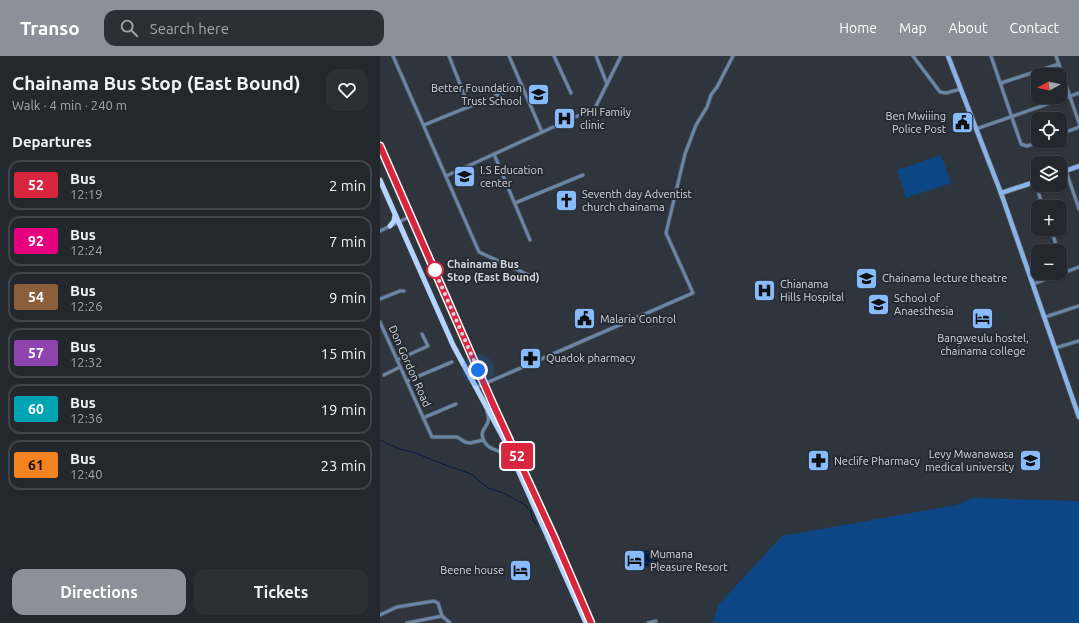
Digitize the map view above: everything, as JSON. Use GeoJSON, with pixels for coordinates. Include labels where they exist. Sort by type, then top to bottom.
{"type":"FeatureCollection","features":[{"type":"Feature","properties":{"kind":"main road"},"geometry":{"type":"LineString","coordinates":[[380,146],[591,623]]}},
{"type":"Feature","properties":{"kind":"main road"},"geometry":{"type":"LineString","coordinates":[[380,180],[453,345],[506,443],[586,623]]}},
{"type":"Feature","properties":{"kind":"main road"},"geometry":{"type":"LineString","coordinates":[[395,214],[394,221],[390,226],[402,230]]}},
{"type":"Feature","properties":{"kind":"street"},"geometry":{"type":"LineString","coordinates":[[393,56],[479,252],[535,278]]}},
{"type":"Feature","properties":{"kind":"street"},"geometry":{"type":"LineString","coordinates":[[448,56],[470,107]]}},
{"type":"Feature","properties":{"kind":"street"},"geometry":{"type":"LineString","coordinates":[[509,56],[542,132]]}},
{"type":"Feature","properties":{"kind":"street"},"geometry":{"type":"LineString","coordinates":[[554,56],[570,93]]}},
{"type":"Feature","properties":{"kind":"street"},"geometry":{"type":"LineString","coordinates":[[596,56],[607,84]]}},
{"type":"Feature","properties":{"kind":"street"},"geometry":{"type":"LineString","coordinates":[[446,176],[595,108],[621,56]]}},
{"type":"Feature","properties":{"kind":"street"},"geometry":{"type":"LineString","coordinates":[[477,387],[693,293],[666,233],[685,154],[696,124],[707,107],[711,95],[717,87],[733,56]]}},
{"type":"Feature","properties":{"kind":"street"},"geometry":{"type":"LineString","coordinates":[[913,56],[940,92],[946,94],[961,89]]}},
{"type":"Feature","properties":{"kind":"street"},"geometry":{"type":"LineString","coordinates":[[948,56],[1001,193],[1079,415]]}},
{"type":"Feature","properties":{"kind":"street"},"geometry":{"type":"LineString","coordinates":[[991,56],[1013,116],[1021,144],[1027,146],[1031,145]]}},
{"type":"Feature","properties":{"kind":"street"},"geometry":{"type":"LineString","coordinates":[[1056,56],[1079,122]]}},
{"type":"Feature","properties":{"kind":"street"},"geometry":{"type":"LineString","coordinates":[[1001,83],[1059,64]]}},
{"type":"Feature","properties":{"kind":"street"},"geometry":{"type":"LineString","coordinates":[[424,125],[522,85]]}},
{"type":"Feature","properties":{"kind":"street"},"geometry":{"type":"LineString","coordinates":[[976,128],[1079,93]]}},
{"type":"Feature","properties":{"kind":"street"},"geometry":{"type":"LineString","coordinates":[[1067,132],[1079,126]]}},
{"type":"Feature","properties":{"kind":"street"},"geometry":{"type":"LineString","coordinates":[[494,154],[530,240]]}},
{"type":"Feature","properties":{"kind":"street"},"geometry":{"type":"LineString","coordinates":[[1067,171],[1079,166]]}},
{"type":"Feature","properties":{"kind":"street"},"geometry":{"type":"LineString","coordinates":[[1067,174],[1079,208]]}},
{"type":"Feature","properties":{"kind":"street"},"geometry":{"type":"LineString","coordinates":[[515,203],[583,175]]}},
{"type":"Feature","properties":{"kind":"street"},"geometry":{"type":"LineString","coordinates":[[1001,193],[1031,183]]}},
{"type":"Feature","properties":{"kind":"street"},"geometry":{"type":"LineString","coordinates":[[380,231],[411,216]]}},
{"type":"Feature","properties":{"kind":"street"},"geometry":{"type":"LineString","coordinates":[[1067,271],[1079,267]]}},
{"type":"Feature","properties":{"kind":"street"},"geometry":{"type":"LineString","coordinates":[[1033,284],[1044,280]]}},
{"type":"Feature","properties":{"kind":"street"},"geometry":{"type":"LineString","coordinates":[[380,299],[400,291],[404,291]]}},
{"type":"Feature","properties":{"kind":"street"},"geometry":{"type":"LineString","coordinates":[[1045,317],[1079,306]]}},
{"type":"Feature","properties":{"kind":"street","name":"Don Gordon Road"},"geometry":{"type":"LineString","coordinates":[[380,322],[432,437],[457,436],[465,442],[470,443],[483,440]]}},
{"type":"Feature","properties":{"kind":"street"},"geometry":{"type":"LineString","coordinates":[[380,333],[384,331]]}},
{"type":"Feature","properties":{"kind":"street"},"geometry":{"type":"LineString","coordinates":[[397,360],[428,346],[422,334]]}},
{"type":"Feature","properties":{"kind":"street"},"geometry":{"type":"LineString","coordinates":[[1055,348],[1079,341]]}},
{"type":"Feature","properties":{"kind":"street"},"geometry":{"type":"LineString","coordinates":[[407,381],[452,362]]}},
{"type":"Feature","properties":{"kind":"street"},"geometry":{"type":"LineString","coordinates":[[384,375],[400,367]]}},
{"type":"Feature","properties":{"kind":"street"},"geometry":{"type":"LineString","coordinates":[[480,393],[489,418],[489,422],[482,432],[483,440],[489,447],[506,453],[510,457],[520,480],[527,489]]}},
{"type":"Feature","properties":{"kind":"street"},"geometry":{"type":"LineString","coordinates":[[423,418],[456,404]]}},
{"type":"Feature","properties":{"kind":"street"},"geometry":{"type":"LineString","coordinates":[[380,615],[397,607],[434,600],[438,603],[442,616],[450,623]]}},
{"type":"Feature","properties":{"kind":"street"},"geometry":{"type":"LineString","coordinates":[[407,623],[442,616]]}},
{"type":"Feature","properties":{"kind":"street"},"geometry":{"type":"LineString","coordinates":[[648,623],[656,621]]}},
{"type":"Feature","properties":{"kind":"shaded area"},"geometry":{"type":"Polygon","coordinates":[[[941,155],[951,183],[906,198],[897,170],[941,155]]]}},
{"type":"Feature","properties":{"kind":"shaded area"},"geometry":{"type":"Polygon","coordinates":[[[973,498],[1079,501],[1079,623],[713,623],[718,605],[782,536],[956,505],[973,498]]]}},
{"type":"Feature","properties":{"kind":"water"},"geometry":{"type":"Polygon","coordinates":[[[636,549],[654,552],[659,559],[659,564],[632,567],[631,561],[636,549]]]}},
{"type":"Feature","properties":{"kind":"waterway"},"geometry":{"type":"LineString","coordinates":[[380,440],[399,449],[413,452],[471,474],[488,488],[501,492],[524,504],[531,512],[533,520],[537,525]]}},
{"type":"Feature","properties":{"kind":"bus line","name":"52"},"geometry":{"type":"LineString","coordinates":[[380,146],[591,623]]}},
{"type":"Feature","properties":{"kind":"place","name":"Better Foundation Trust School"},"geometry":{"type":"Point","coordinates":[538,94]}},
{"type":"Feature","properties":{"kind":"place","name":"PHI Family clinic"},"geometry":{"type":"Point","coordinates":[564,118]}},
{"type":"Feature","properties":{"kind":"place","name":"Ben Mwiiing Police Post"},"geometry":{"type":"Point","coordinates":[962,122]}},
{"type":"Feature","properties":{"kind":"place","name":"I.S Education center"},"geometry":{"type":"Point","coordinates":[465,176]}},
{"type":"Feature","properties":{"kind":"place","name":"Seventh day Adventist church chainama"},"geometry":{"type":"Point","coordinates":[566,200]}},
{"type":"Feature","properties":{"kind":"place","name":"Chainama Bus Stop (East Bound)"},"geometry":{"type":"Point","coordinates":[435,270]}},
{"type":"Feature","properties":{"kind":"place","name":"Chainama lecture theatre"},"geometry":{"type":"Point","coordinates":[866,278]}},
{"type":"Feature","properties":{"kind":"place","name":"Chianama Hills Hospital"},"geometry":{"type":"Point","coordinates":[764,290]}},
{"type":"Feature","properties":{"kind":"place","name":"School of Anaesthesia"},"geometry":{"type":"Point","coordinates":[879,304]}},
{"type":"Feature","properties":{"kind":"place","name":"Bangweulu hostel, chainama college"},"geometry":{"type":"Point","coordinates":[983,318]}},
{"type":"Feature","properties":{"kind":"place","name":"Malaria Control"},"geometry":{"type":"Point","coordinates":[584,319]}},
{"type":"Feature","properties":{"kind":"place","name":"Quadok pharmacy"},"geometry":{"type":"Point","coordinates":[530,358]}},
{"type":"Feature","properties":{"kind":"place","name":"Levy Mwanawasa medical university"},"geometry":{"type":"Point","coordinates":[1030,460]}},
{"type":"Feature","properties":{"kind":"place","name":"Neclife Pharmacy"},"geometry":{"type":"Point","coordinates":[818,461]}},
{"type":"Feature","properties":{"kind":"place","name":"Mumana Pleasure Resort"},"geometry":{"type":"Point","coordinates":[634,560]}},
{"type":"Feature","properties":{"kind":"place","name":"Beene house"},"geometry":{"type":"Point","coordinates":[520,570]}},
{"type":"Feature","properties":{"kind":"route"},"geometry":{"type":"LineString","coordinates":[[435,270],[434,269],[478,370]]}}]}
